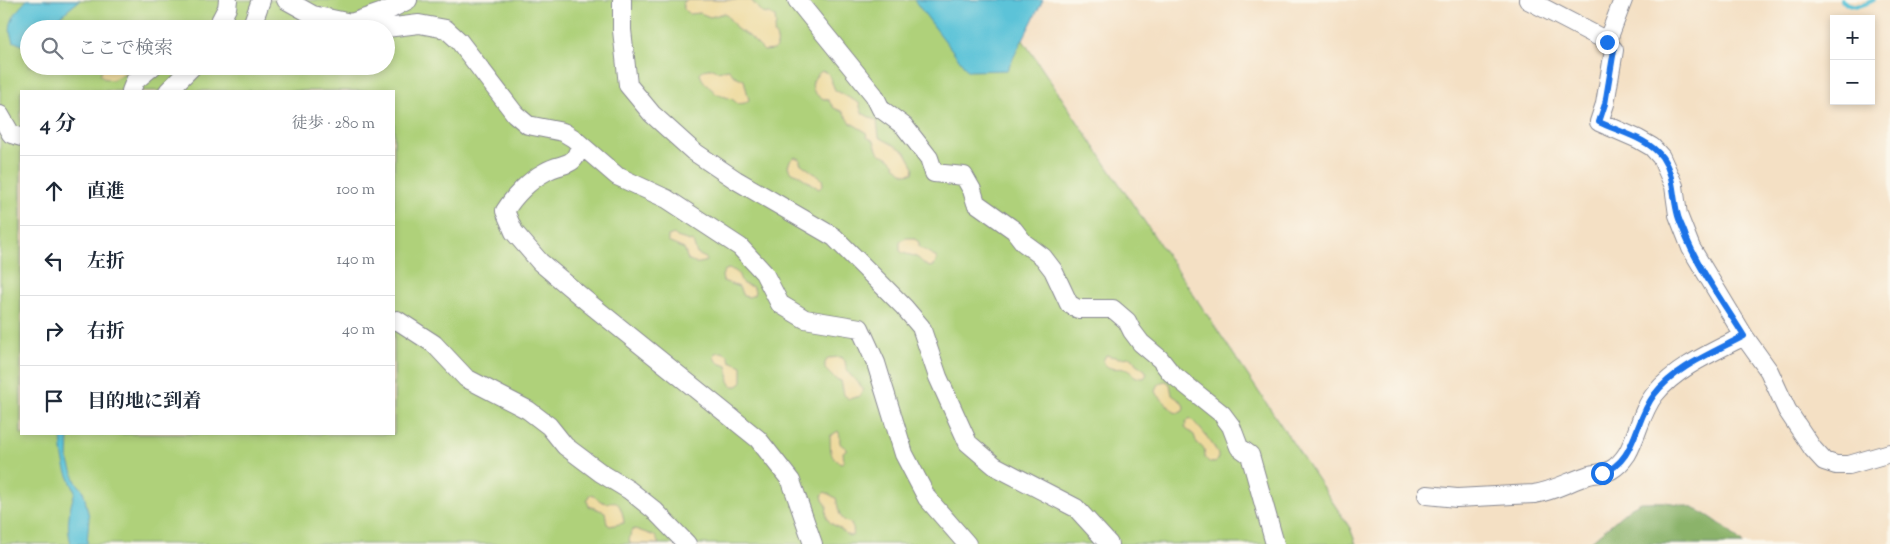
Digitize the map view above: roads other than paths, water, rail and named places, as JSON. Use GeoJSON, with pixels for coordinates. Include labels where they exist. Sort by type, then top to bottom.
{"type":"FeatureCollection","features":[{"type":"Feature","properties":{"kind":"street"},"geometry":{"type":"LineString","coordinates":[[221,20],[227,8],[228,0]]}},
{"type":"Feature","properties":{"kind":"street"},"geometry":{"type":"LineString","coordinates":[[254,20],[261,0]]}},
{"type":"Feature","properties":{"kind":"street"},"geometry":{"type":"LineString","coordinates":[[286,0],[313,15],[330,20]]}},
{"type":"Feature","properties":{"kind":"street"},"geometry":{"type":"LineString","coordinates":[[365,20],[408,0]]}},
{"type":"Feature","properties":{"kind":"street"},"geometry":{"type":"LineString","coordinates":[[622,0],[622,30],[628,85],[652,114],[693,150],[736,180],[834,237],[904,307],[921,327],[938,376],[968,443],[995,466],[1076,508],[1109,544]]}},
{"type":"Feature","properties":{"kind":"street"},"geometry":{"type":"LineString","coordinates":[[797,0],[874,95],[881,109],[904,126],[928,158],[934,172],[964,176],[972,190],[976,203],[1014,230],[1024,243],[1043,257],[1070,304],[1078,309],[1113,309],[1126,321],[1141,343],[1160,359],[1171,373],[1222,414],[1232,426],[1239,447],[1250,455],[1274,544]]}},
{"type":"Feature","properties":{"kind":"street"},"geometry":{"type":"LineString","coordinates":[[1528,0],[1611,46]]}},
{"type":"Feature","properties":{"kind":"street"},"geometry":{"type":"LineString","coordinates":[[1623,0],[1611,46],[1605,104],[1599,122],[1638,139],[1652,147],[1661,156],[1668,168],[1674,186],[1678,215],[1691,248],[1744,336],[1770,370],[1787,410],[1813,449],[1824,460],[1836,465],[1849,465],[1890,453]]}},
{"type":"Feature","properties":{"kind":"street"},"geometry":{"type":"LineString","coordinates":[[395,27],[419,24],[446,29],[459,40],[515,114],[528,125],[563,132],[618,176],[667,199],[740,247],[764,274],[780,304],[805,319],[860,328],[876,363],[904,454],[927,498],[967,544]]}},
{"type":"Feature","properties":{"kind":"street"},"geometry":{"type":"LineString","coordinates":[[131,90],[134,81],[142,75]]}},
{"type":"Feature","properties":{"kind":"street"},"geometry":{"type":"LineString","coordinates":[[169,90],[184,75]]}},
{"type":"Feature","properties":{"kind":"street"},"geometry":{"type":"LineString","coordinates":[[0,115],[11,134],[20,137]]}},
{"type":"Feature","properties":{"kind":"street"},"geometry":{"type":"LineString","coordinates":[[580,144],[578,155],[570,164],[546,171],[526,186],[509,203],[505,211],[514,232],[540,262],[758,439],[791,482],[814,544]]}},
{"type":"Feature","properties":{"kind":"street"},"geometry":{"type":"LineString","coordinates":[[395,321],[397,320],[434,344],[466,378],[528,410],[549,426],[566,446],[654,510],[687,544]]}},
{"type":"Feature","properties":{"kind":"street"},"geometry":{"type":"LineString","coordinates":[[1427,495],[1457,498],[1534,494],[1610,470],[1620,463],[1626,455],[1646,408],[1665,383],[1676,374],[1744,336]]}},
{"type":"Feature","properties":{"kind":"water"},"geometry":{"type":"Polygon","coordinates":[[[27,0],[80,0],[56,20],[20,20],[20,44],[13,41],[10,29],[13,18],[27,0]]]}},
{"type":"Feature","properties":{"kind":"water"},"geometry":{"type":"Polygon","coordinates":[[[914,0],[1043,0],[1007,70],[968,71],[914,0]]]}},
{"type":"Feature","properties":{"kind":"water"},"geometry":{"type":"Polygon","coordinates":[[[61,435],[69,435],[68,459],[76,482],[83,490],[89,517],[87,544],[71,544],[69,518],[75,491],[68,476],[62,450],[61,435]]]}},
{"type":"Feature","properties":{"kind":"waterway"},"geometry":{"type":"LineString","coordinates":[[1841,0],[1857,6],[1874,0]]}}]}
